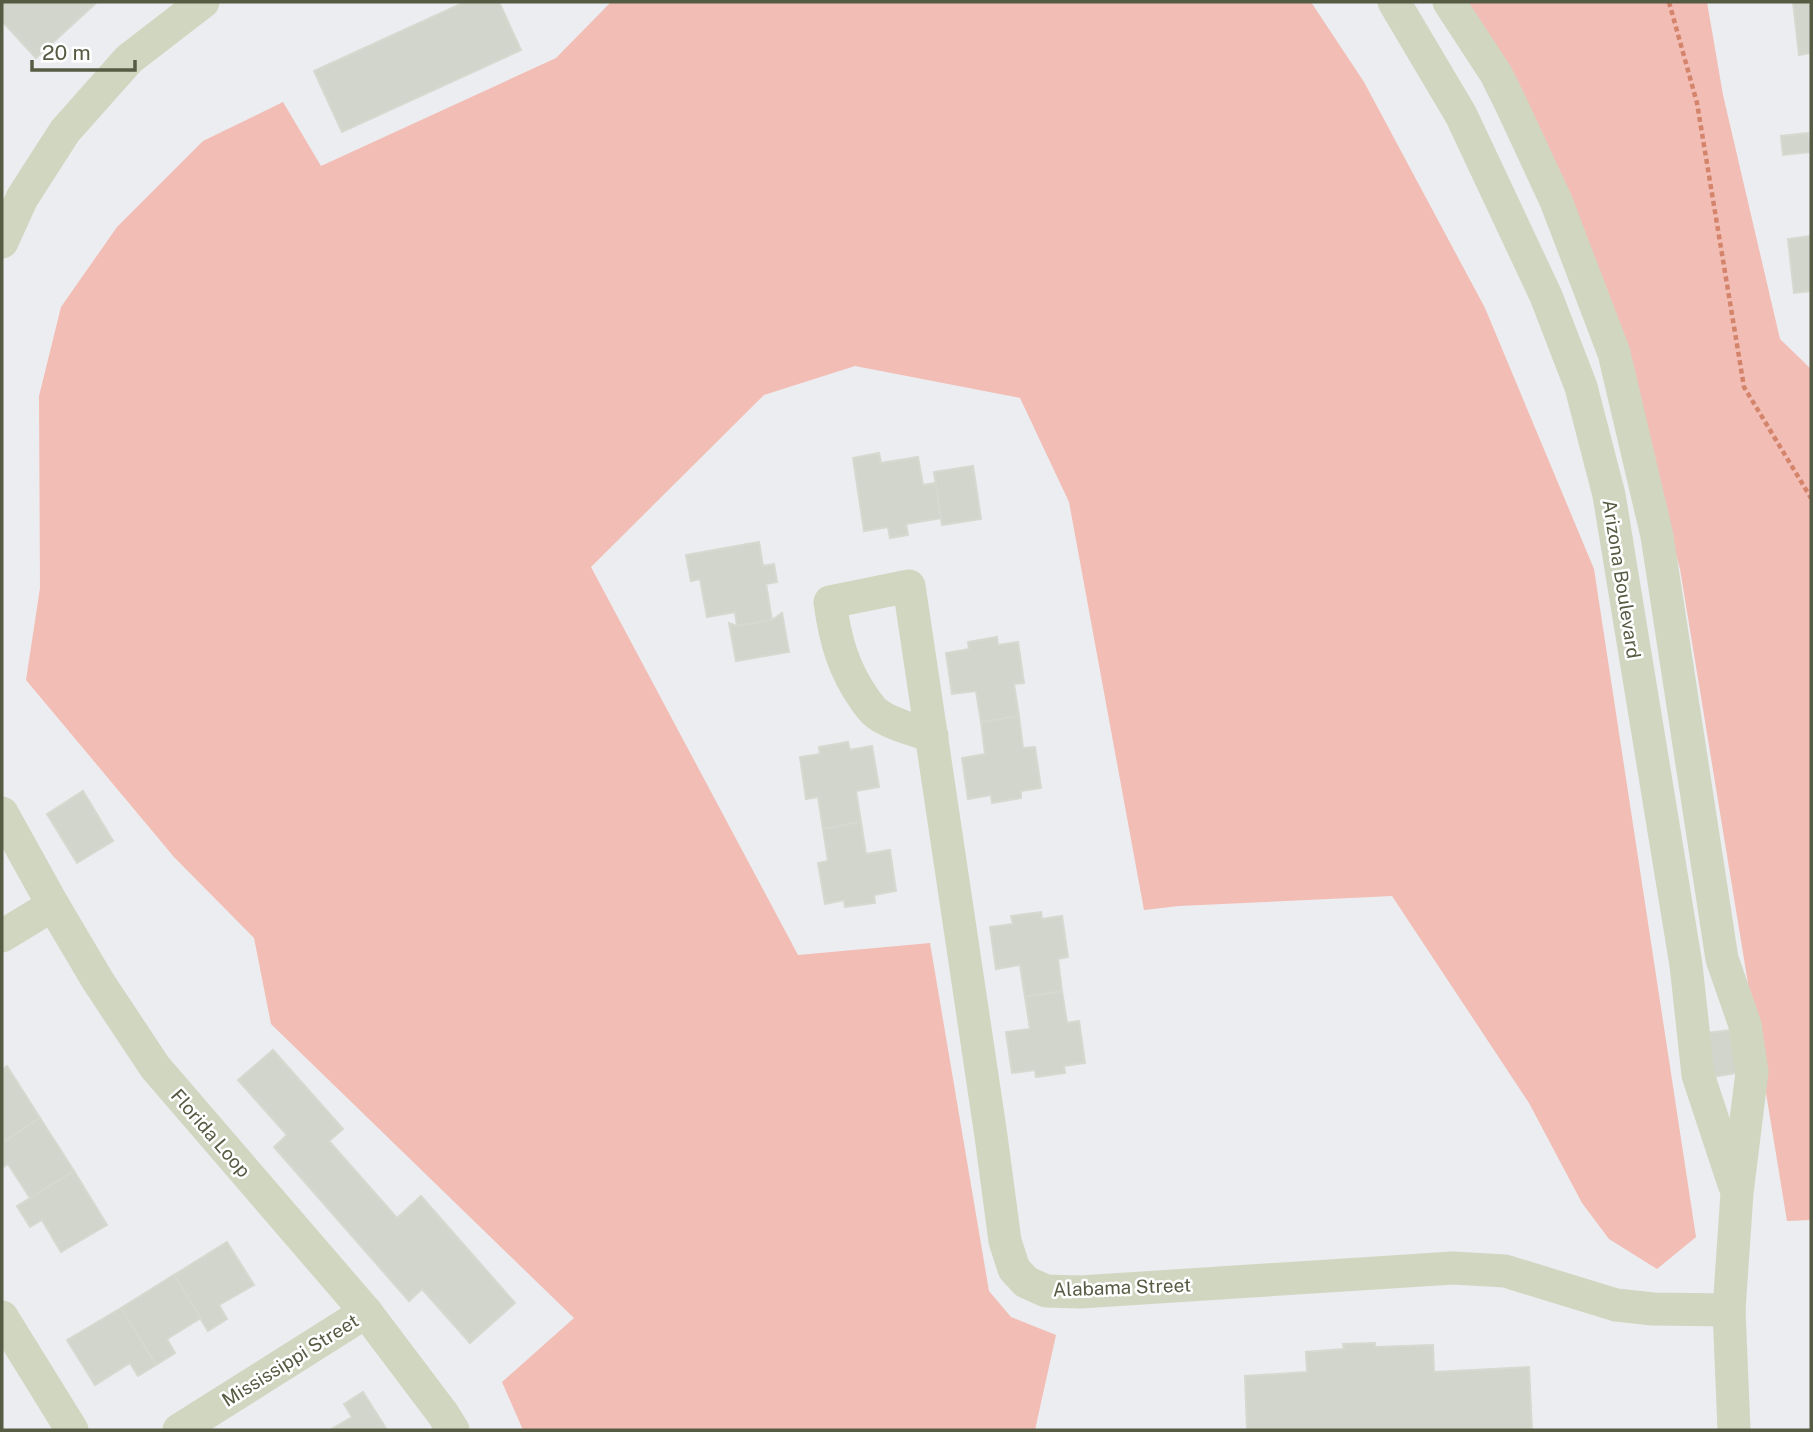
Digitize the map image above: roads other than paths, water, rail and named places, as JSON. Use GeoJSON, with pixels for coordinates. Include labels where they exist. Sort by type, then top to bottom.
{"type":"FeatureCollection","features":[{"type":"Feature","properties":{"kind":"street"},"geometry":{"type":"LineString","coordinates":[[2,242],[22,198],[65,131],[129,60],[203,2]]}},
{"type":"Feature","properties":{"kind":"street","name":"Arizona Boulevard"},"geometry":{"type":"LineString","coordinates":[[1394,2],[1461,115],[1546,296],[1581,387],[1609,495],[1684,952],[1698,1075],[1737,1193]]}},
{"type":"Feature","properties":{"kind":"street","name":"Arizona Boulevard"},"geometry":{"type":"LineString","coordinates":[[1449,2],[1506,92],[1556,201],[1614,353],[1657,536],[1722,958],[1745,1026],[1752,1072],[1737,1193],[1729,1310],[1734,1430]]}},
{"type":"Feature","properties":{"kind":"street"},"geometry":{"type":"LineString","coordinates":[[1516,232],[1539,244],[1548,245],[1570,237]]}},
{"type":"Feature","properties":{"kind":"street","name":"Alabama Street"},"geometry":{"type":"LineString","coordinates":[[932,736],[1005,1241],[1014,1269],[1026,1282],[1046,1290],[1080,1292],[1453,1268],[1505,1272],[1616,1305],[1653,1309],[1729,1310]]}},
{"type":"Feature","properties":{"kind":"street","name":"Florida Loop"},"geometry":{"type":"LineString","coordinates":[[2,813],[98,981],[155,1067],[366,1312],[453,1430]]}},
{"type":"Feature","properties":{"kind":"street"},"geometry":{"type":"LineString","coordinates":[[2,936],[53,905]]}},
{"type":"Feature","properties":{"kind":"street","name":"Mississippi Street"},"geometry":{"type":"LineString","coordinates":[[178,1430],[366,1312]]}},
{"type":"Feature","properties":{"kind":"street"},"geometry":{"type":"LineString","coordinates":[[2,1317],[72,1430]]}}]}
